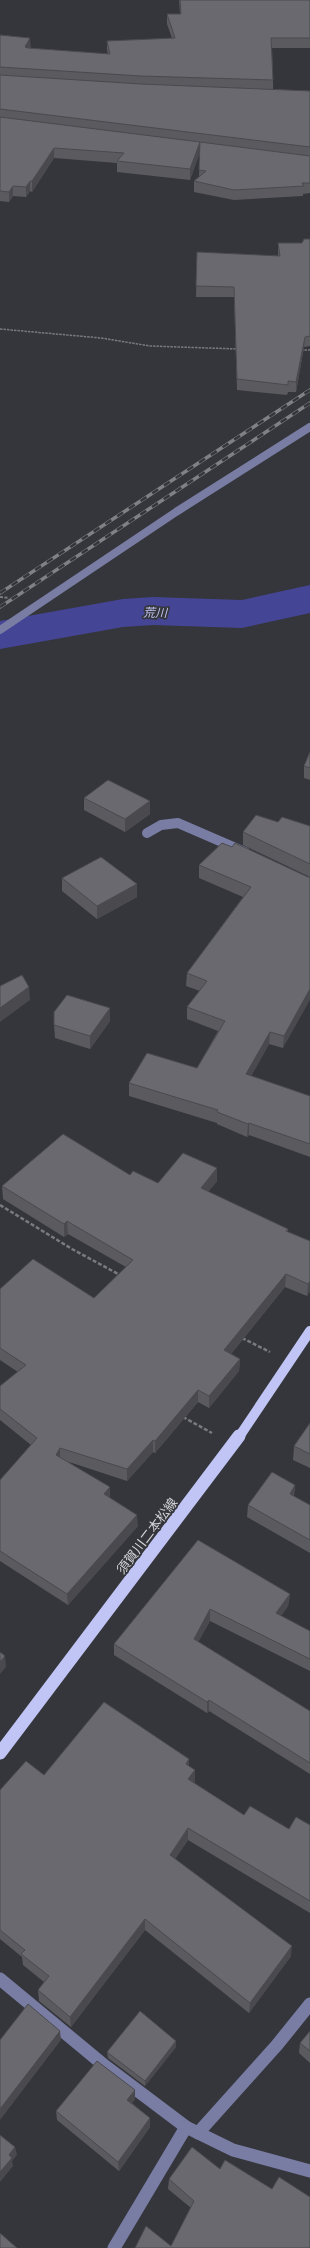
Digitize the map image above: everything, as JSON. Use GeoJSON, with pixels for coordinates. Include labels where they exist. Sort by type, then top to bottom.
{"type":"FeatureCollection","features":[{"type":"Feature","properties":{"kind":"main road","name":"須賀川二本松線"},"geometry":{"type":"LineString","coordinates":[[0,1753],[233,1445],[310,1331]]}},
{"type":"Feature","properties":{"kind":"street"},"geometry":{"type":"LineString","coordinates":[[0,630],[176,512],[310,427]]}},
{"type":"Feature","properties":{"kind":"street"},"geometry":{"type":"LineString","coordinates":[[147,833],[155,826],[167,823],[178,824],[250,855]]}},
{"type":"Feature","properties":{"kind":"street"},"geometry":{"type":"LineString","coordinates":[[0,1979],[105,2066],[192,2130],[233,2150],[310,2171]]}},
{"type":"Feature","properties":{"kind":"street"},"geometry":{"type":"LineString","coordinates":[[114,2248],[192,2130],[277,2046],[310,2004]]}},
{"type":"Feature","properties":{"kind":"path"},"geometry":{"type":"LineString","coordinates":[[0,329],[101,338],[140,345],[242,349]]}},
{"type":"Feature","properties":{"kind":"path"},"geometry":{"type":"LineString","coordinates":[[295,350],[310,350]]}},
{"type":"Feature","properties":{"kind":"path"},"geometry":{"type":"LineString","coordinates":[[0,1205],[72,1249],[127,1278]]}},
{"type":"Feature","properties":{"kind":"path"},"geometry":{"type":"LineString","coordinates":[[240,1336],[290,1362]]}},
{"type":"Feature","properties":{"kind":"path"},"geometry":{"type":"LineString","coordinates":[[179,1414],[233,1445]]}},
{"type":"Feature","properties":{"kind":"building"},"geometry":{"type":"Polygon","coordinates":[[[180,0],[310,0],[310,38],[271,38],[273,80],[141,76],[0,67],[0,35],[30,38],[25,47],[28,48],[110,54],[107,41],[175,38],[167,14],[181,14],[180,0]]]}},
{"type":"Feature","properties":{"kind":"building"},"geometry":{"type":"Polygon","coordinates":[[[0,75],[141,84],[310,91],[310,147],[0,109],[0,75]]]}},
{"type":"Feature","properties":{"kind":"building"},"geometry":{"type":"Polygon","coordinates":[[[0,117],[200,142],[190,169],[117,161],[124,153],[54,148],[32,181],[30,181],[26,187],[13,186],[9,192],[0,191],[0,117]]]}},
{"type":"Feature","properties":{"kind":"building"},"geometry":{"type":"Polygon","coordinates":[[[200,142],[310,156],[310,183],[302,183],[304,186],[234,190],[194,181],[206,171],[199,170],[200,142]]]}},
{"type":"Feature","properties":{"kind":"building"},"geometry":{"type":"Polygon","coordinates":[[[304,239],[310,239],[310,336],[305,337],[296,382],[288,381],[288,385],[237,379],[234,287],[196,286],[197,252],[280,256],[278,243],[302,243],[304,239]]]}},
{"type":"Feature","properties":{"kind":"building"},"geometry":{"type":"Polygon","coordinates":[[[310,752],[310,768],[304,766],[310,752]]]}},
{"type":"Feature","properties":{"kind":"building"},"geometry":{"type":"Polygon","coordinates":[[[108,780],[150,801],[125,819],[84,798],[108,780]]]}},
{"type":"Feature","properties":{"kind":"building"},"geometry":{"type":"Polygon","coordinates":[[[256,815],[278,822],[282,817],[310,826],[310,864],[243,832],[256,815]]]}},
{"type":"Feature","properties":{"kind":"building"},"geometry":{"type":"Polygon","coordinates":[[[222,843],[232,847],[235,843],[310,877],[310,989],[284,1036],[270,1032],[246,1074],[310,1096],[310,1144],[249,1123],[248,1124],[217,1112],[218,1110],[129,1083],[147,1053],[197,1068],[225,1021],[187,1007],[207,981],[187,973],[251,887],[199,865],[222,843]]]}},
{"type":"Feature","properties":{"kind":"building"},"geometry":{"type":"Polygon","coordinates":[[[101,857],[137,884],[97,906],[62,878],[101,857]]]}},
{"type":"Feature","properties":{"kind":"building"},"geometry":{"type":"Polygon","coordinates":[[[22,975],[29,987],[0,1008],[0,986],[22,975]]]}},
{"type":"Feature","properties":{"kind":"building"},"geometry":{"type":"Polygon","coordinates":[[[67,995],[110,1008],[90,1036],[54,1025],[54,1012],[67,995]]]}},
{"type":"Feature","properties":{"kind":"building"},"geometry":{"type":"Polygon","coordinates":[[[63,1134],[130,1175],[133,1171],[158,1183],[183,1153],[217,1168],[201,1188],[288,1229],[286,1231],[310,1241],[310,1281],[308,1284],[286,1274],[224,1350],[240,1359],[209,1396],[198,1390],[155,1441],[153,1440],[127,1469],[60,1448],[56,1455],[110,1487],[104,1494],[137,1515],[67,1594],[0,1551],[0,1480],[37,1438],[0,1409],[0,1386],[26,1365],[0,1348],[0,1289],[33,1259],[94,1298],[133,1260],[67,1221],[64,1224],[2,1186],[63,1134]]]}},
{"type":"Feature","properties":{"kind":"building"},"geometry":{"type":"Polygon","coordinates":[[[310,1423],[310,1454],[294,1446],[310,1423]]]}},
{"type":"Feature","properties":{"kind":"building"},"geometry":{"type":"Polygon","coordinates":[[[272,1472],[295,1485],[290,1494],[310,1505],[310,1540],[248,1505],[272,1472]]]}},
{"type":"Feature","properties":{"kind":"building"},"geometry":{"type":"Polygon","coordinates":[[[198,1540],[290,1594],[276,1613],[310,1631],[310,1659],[210,1609],[194,1639],[310,1711],[310,1763],[209,1700],[207,1702],[114,1644],[198,1540]]]}},
{"type":"Feature","properties":{"kind":"building"},"geometry":{"type":"Polygon","coordinates":[[[0,1652],[5,1656],[0,1662],[0,1652]]]}},
{"type":"Feature","properties":{"kind":"building"},"geometry":{"type":"Polygon","coordinates":[[[104,1702],[189,1759],[186,1764],[195,1770],[188,1779],[244,1815],[250,1806],[289,1829],[296,1817],[310,1825],[310,1901],[188,1828],[170,1855],[292,1946],[250,2003],[145,1919],[70,2017],[38,1990],[49,1976],[21,1954],[25,1950],[0,1930],[0,1790],[26,1761],[44,1775],[104,1702]]]}},
{"type":"Feature","properties":{"kind":"building"},"geometry":{"type":"Polygon","coordinates":[[[28,2004],[60,2031],[0,2109],[0,2040],[28,2004]]]}},
{"type":"Feature","properties":{"kind":"building"},"geometry":{"type":"Polygon","coordinates":[[[140,2011],[176,2041],[145,2081],[107,2052],[140,2011]]]}},
{"type":"Feature","properties":{"kind":"building"},"geometry":{"type":"Polygon","coordinates":[[[310,2031],[310,2051],[300,2043],[310,2031]]]}},
{"type":"Feature","properties":{"kind":"building"},"geometry":{"type":"Polygon","coordinates":[[[97,2061],[135,2090],[127,2100],[150,2118],[118,2162],[56,2111],[97,2061]]]}},
{"type":"Feature","properties":{"kind":"building"},"geometry":{"type":"Polygon","coordinates":[[[0,2135],[15,2147],[9,2155],[12,2158],[0,2172],[0,2135]]]}},
{"type":"Feature","properties":{"kind":"building"},"geometry":{"type":"Polygon","coordinates":[[[192,2147],[220,2169],[225,2160],[272,2189],[279,2177],[310,2197],[310,2248],[135,2248],[146,2226],[171,2246],[194,2201],[169,2179],[192,2147]]]}},
{"type":"Feature","properties":{"kind":"building"},"geometry":{"type":"Polygon","coordinates":[[[0,2233],[17,2248],[0,2248],[0,2233]]]}},
{"type":"Feature","properties":{"kind":"waterway","name":"荒川"},"geometry":{"type":"LineString","coordinates":[[0,635],[123,613],[153,611],[242,614],[310,599]]}},
{"type":"Feature","properties":{"kind":"railway"},"geometry":{"type":"LineString","coordinates":[[0,593],[310,390]]}},
{"type":"Feature","properties":{"kind":"railway"},"geometry":{"type":"LineString","coordinates":[[0,607],[310,403]]}}]}
